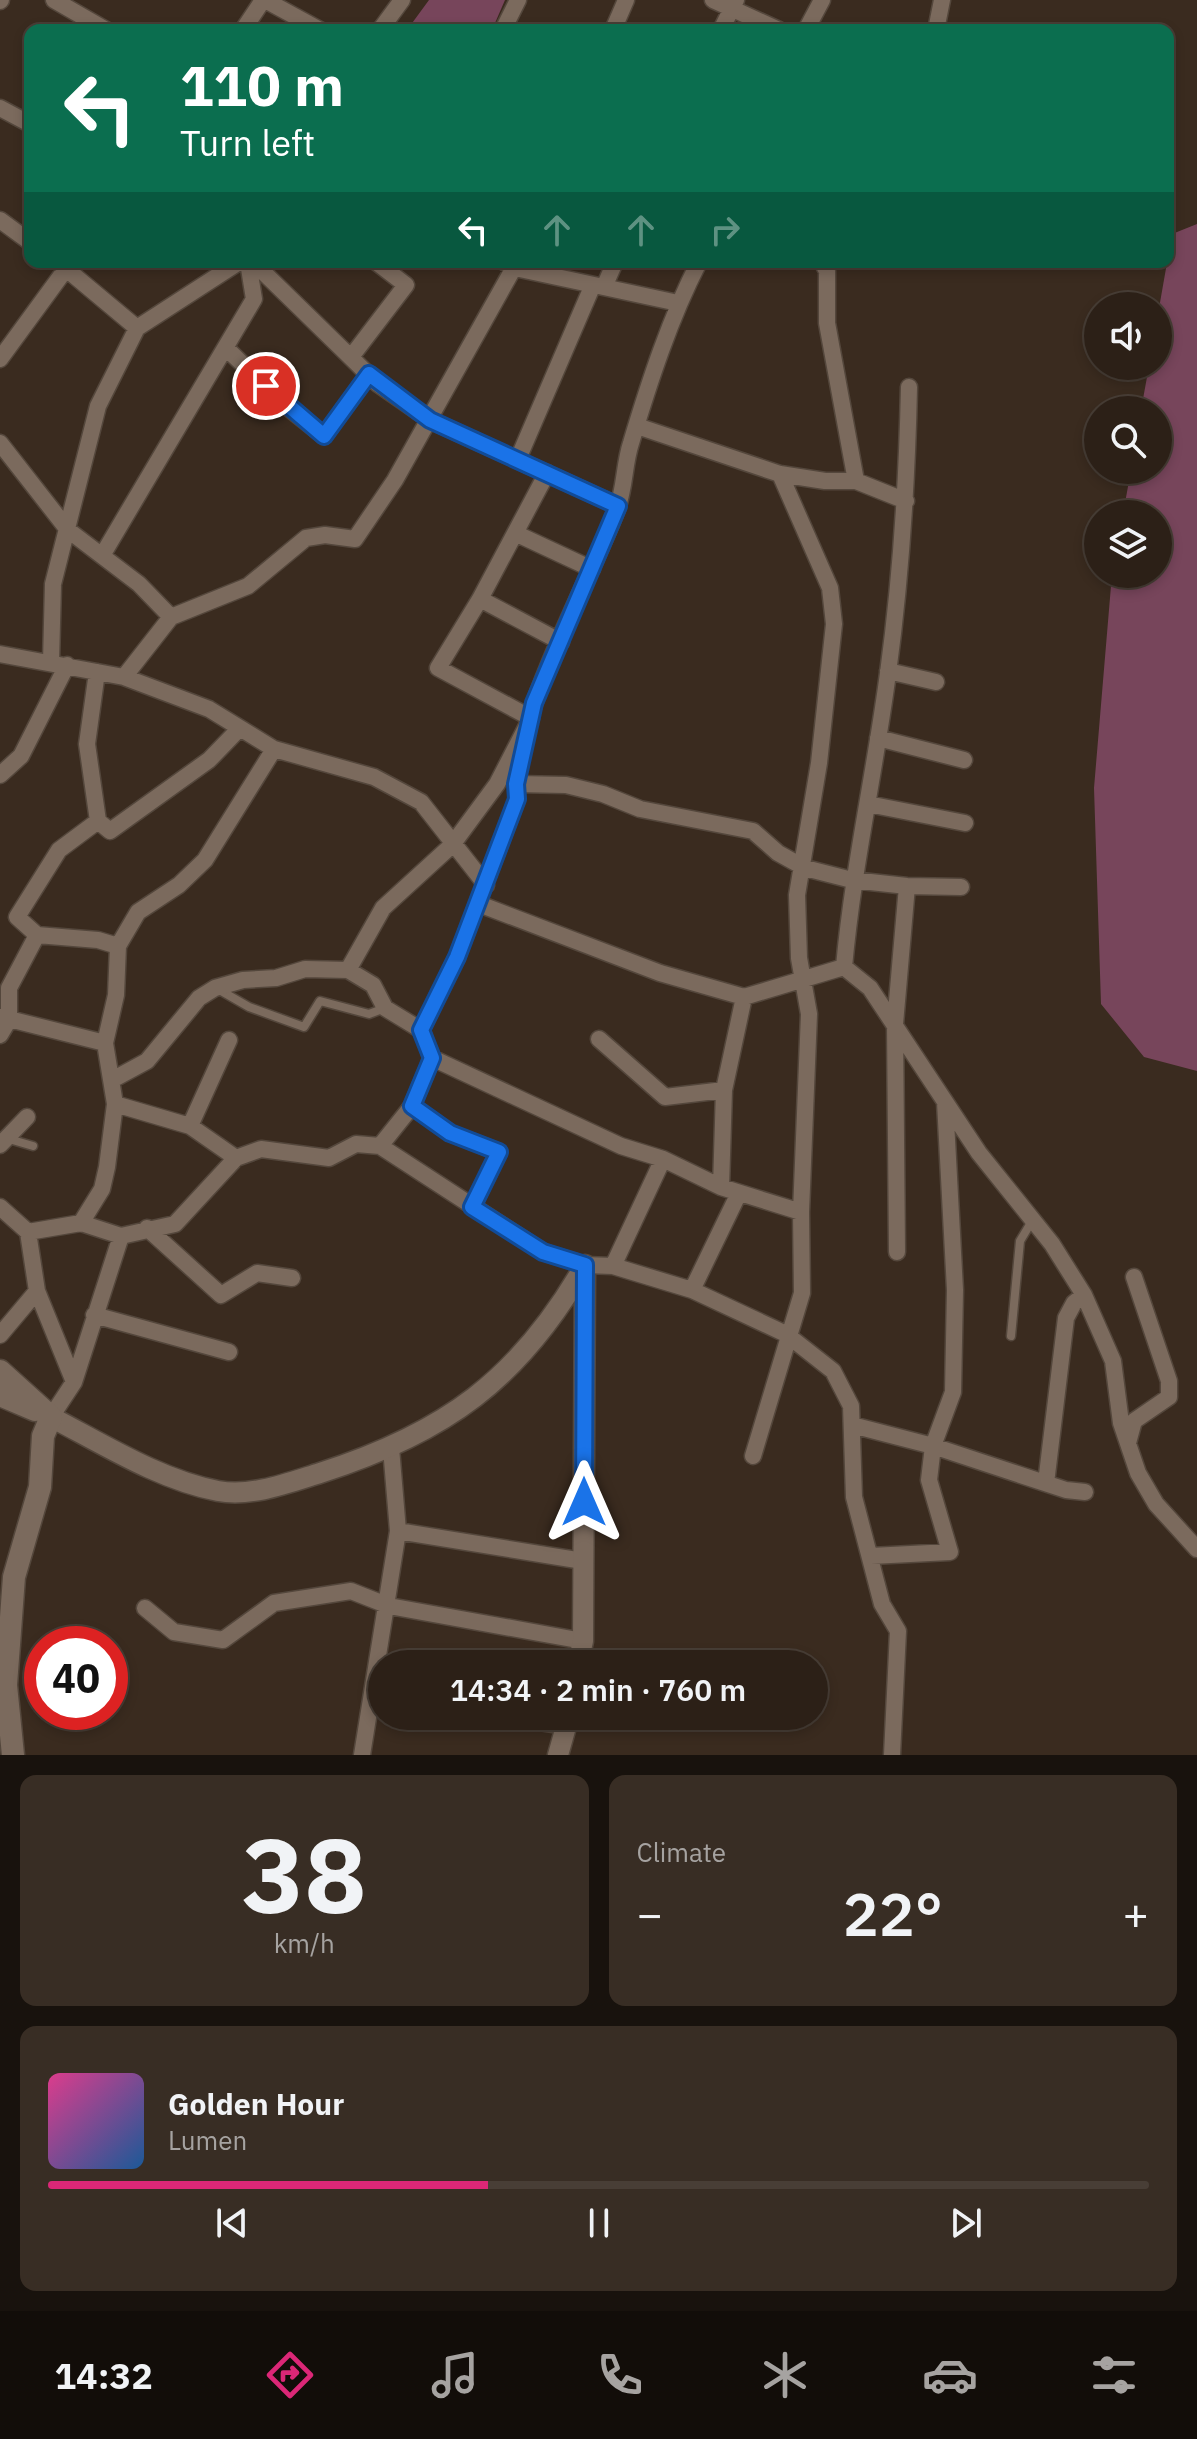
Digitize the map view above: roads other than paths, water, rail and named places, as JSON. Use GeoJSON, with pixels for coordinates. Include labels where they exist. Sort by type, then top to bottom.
{"type":"FeatureCollection","features":[{"type":"Feature","properties":{"kind":"main road"},"geometry":{"type":"LineString","coordinates":[[0,1371],[51,1417]]}},
{"type":"Feature","properties":{"kind":"main road"},"geometry":{"type":"LineString","coordinates":[[0,1395],[51,1417]]}},
{"type":"Feature","properties":{"kind":"main road"},"geometry":{"type":"LineString","coordinates":[[13,1755],[6,1685],[7,1576],[40,1487],[43,1436],[51,1417]]}},
{"type":"Feature","properties":{"kind":"street"},"geometry":{"type":"LineString","coordinates":[[54,0],[96,24]]}},
{"type":"Feature","properties":{"kind":"street"},"geometry":{"type":"LineString","coordinates":[[247,24],[264,0],[309,24]]}},
{"type":"Feature","properties":{"kind":"street"},"geometry":{"type":"LineString","coordinates":[[384,24],[402,0]]}},
{"type":"Feature","properties":{"kind":"street"},"geometry":{"type":"LineString","coordinates":[[506,24],[518,0]]}},
{"type":"Feature","properties":{"kind":"street"},"geometry":{"type":"LineString","coordinates":[[616,24],[626,0]]}},
{"type":"Feature","properties":{"kind":"street"},"geometry":{"type":"LineString","coordinates":[[713,0],[734,5],[768,24]]}},
{"type":"Feature","properties":{"kind":"street"},"geometry":{"type":"LineString","coordinates":[[809,24],[822,0]]}},
{"type":"Feature","properties":{"kind":"street"},"geometry":{"type":"LineString","coordinates":[[937,24],[942,0]]}},
{"type":"Feature","properties":{"kind":"street"},"geometry":{"type":"LineString","coordinates":[[724,24],[734,5]]}},
{"type":"Feature","properties":{"kind":"street"},"geometry":{"type":"LineString","coordinates":[[1,110],[24,121]]}},
{"type":"Feature","properties":{"kind":"street"},"geometry":{"type":"LineString","coordinates":[[0,220],[24,238]]}},
{"type":"Feature","properties":{"kind":"street"},"geometry":{"type":"LineString","coordinates":[[0,359],[62,268]]}},
{"type":"Feature","properties":{"kind":"street"},"geometry":{"type":"LineString","coordinates":[[70,268],[137,328]]}},
{"type":"Feature","properties":{"kind":"street"},"geometry":{"type":"LineString","coordinates":[[0,775],[21,756],[59,664],[53,584],[98,406],[137,328],[230,268]]}},
{"type":"Feature","properties":{"kind":"street"},"geometry":{"type":"LineString","coordinates":[[103,554],[254,299],[251,268]]}},
{"type":"Feature","properties":{"kind":"street"},"geometry":{"type":"LineString","coordinates":[[256,268],[369,374],[430,420],[618,506]]}},
{"type":"Feature","properties":{"kind":"street"},"geometry":{"type":"LineString","coordinates":[[351,357],[406,285],[384,268]]}},
{"type":"Feature","properties":{"kind":"street"},"geometry":{"type":"LineString","coordinates":[[124,677],[171,617],[248,586],[306,538],[325,535],[355,539],[382,502],[430,420],[510,268]]}},
{"type":"Feature","properties":{"kind":"street"},"geometry":{"type":"LineString","coordinates":[[527,268],[598,287],[678,303]]}},
{"type":"Feature","properties":{"kind":"street"},"geometry":{"type":"LineString","coordinates":[[518,459],[598,287],[611,268]]}},
{"type":"Feature","properties":{"kind":"street"},"geometry":{"type":"LineString","coordinates":[[348,970],[383,908],[452,845],[497,784],[531,718],[618,506],[637,426],[678,303],[696,268]]}},
{"type":"Feature","properties":{"kind":"street"},"geometry":{"type":"LineString","coordinates":[[825,268],[827,323],[856,481]]}},
{"type":"Feature","properties":{"kind":"street"},"geometry":{"type":"LineString","coordinates":[[227,349],[285,405],[324,436],[369,374]]}},
{"type":"Feature","properties":{"kind":"street"},"geometry":{"type":"LineString","coordinates":[[844,967],[852,880],[868,804],[888,671],[906,501],[909,387]]}},
{"type":"Feature","properties":{"kind":"street"},"geometry":{"type":"LineString","coordinates":[[637,426],[780,474],[825,481],[856,481],[906,501]]}},
{"type":"Feature","properties":{"kind":"street"},"geometry":{"type":"LineString","coordinates":[[0,443],[68,530],[103,554],[171,617]]}},
{"type":"Feature","properties":{"kind":"street"},"geometry":{"type":"LineString","coordinates":[[531,718],[438,668],[517,534],[547,473]]}},
{"type":"Feature","properties":{"kind":"street"},"geometry":{"type":"LineString","coordinates":[[753,1456],[786,1334],[802,1293],[801,1212],[809,1014],[797,895],[819,763],[834,624],[830,588],[780,474]]}},
{"type":"Feature","properties":{"kind":"street"},"geometry":{"type":"LineString","coordinates":[[517,534],[592,569]]}},
{"type":"Feature","properties":{"kind":"street"},"geometry":{"type":"LineString","coordinates":[[480,599],[561,642]]}},
{"type":"Feature","properties":{"kind":"street"},"geometry":{"type":"LineString","coordinates":[[0,654],[124,677],[209,709],[274,749],[374,777],[421,802],[486,885]]}},
{"type":"Feature","properties":{"kind":"street"},"geometry":{"type":"LineString","coordinates":[[888,671],[936,682]]}},
{"type":"Feature","properties":{"kind":"street"},"geometry":{"type":"LineString","coordinates":[[97,672],[87,744],[98,821],[110,831],[209,760],[240,728]]}},
{"type":"Feature","properties":{"kind":"street"},"geometry":{"type":"LineString","coordinates":[[421,1030],[479,904],[517,799],[516,784],[531,718]]}},
{"type":"Feature","properties":{"kind":"street"},"geometry":{"type":"LineString","coordinates":[[878,738],[964,760]]}},
{"type":"Feature","properties":{"kind":"street"},"geometry":{"type":"LineString","coordinates":[[81,1223],[102,1189],[115,1104],[105,1043],[116,995],[118,946],[138,912],[179,885],[205,860],[274,749]]}},
{"type":"Feature","properties":{"kind":"street"},"geometry":{"type":"LineString","coordinates":[[516,784],[566,785],[603,794],[640,809],[753,831],[778,853],[800,866],[852,880],[907,886],[961,887]]}},
{"type":"Feature","properties":{"kind":"street"},"geometry":{"type":"LineString","coordinates":[[868,804],[965,823]]}},
{"type":"Feature","properties":{"kind":"street"},"geometry":{"type":"LineString","coordinates":[[98,821],[59,850],[17,917],[37,935],[98,940],[118,946]]}},
{"type":"Feature","properties":{"kind":"street"},"geometry":{"type":"LineString","coordinates":[[897,1252],[895,1024],[907,886]]}},
{"type":"Feature","properties":{"kind":"street"},"geometry":{"type":"LineString","coordinates":[[479,904],[660,973],[744,997],[844,967]]}},
{"type":"Feature","properties":{"kind":"street"},"geometry":{"type":"LineString","coordinates":[[0,1035],[9,988],[37,935]]}},
{"type":"Feature","properties":{"kind":"street"},"geometry":{"type":"LineString","coordinates":[[844,967],[870,988],[979,1153],[1033,1220],[1084,1295],[1113,1361],[1121,1423],[1138,1473],[1156,1504],[1197,1549]]}},
{"type":"Feature","properties":{"kind":"street"},"geometry":{"type":"LineString","coordinates":[[112,1080],[147,1061],[199,998],[215,988],[243,980],[276,978],[305,969],[348,970],[373,985],[385,1008],[421,1030],[432,1058],[621,1146],[663,1159],[721,1187],[801,1212]]}},
{"type":"Feature","properties":{"kind":"street"},"geometry":{"type":"LineString","coordinates":[[721,1187],[724,1090],[744,997]]}},
{"type":"Feature","properties":{"kind":"street"},"geometry":{"type":"LineString","coordinates":[[5,1018],[105,1043]]}},
{"type":"Feature","properties":{"kind":"street"},"geometry":{"type":"LineString","coordinates":[[599,1039],[665,1097],[724,1090]]}},
{"type":"Feature","properties":{"kind":"street"},"geometry":{"type":"LineString","coordinates":[[190,1126],[229,1040]]}},
{"type":"Feature","properties":{"kind":"street"},"geometry":{"type":"LineString","coordinates":[[380,1146],[412,1106],[432,1058]]}},
{"type":"Feature","properties":{"kind":"street"},"geometry":{"type":"LineString","coordinates":[[871,1556],[950,1552],[929,1480],[933,1446],[953,1392],[955,1290],[945,1101]]}},
{"type":"Feature","properties":{"kind":"street"},"geometry":{"type":"LineString","coordinates":[[115,1104],[190,1126],[236,1158]]}},
{"type":"Feature","properties":{"kind":"street"},"geometry":{"type":"LineString","coordinates":[[412,1106],[450,1133],[499,1152],[472,1207]]}},
{"type":"Feature","properties":{"kind":"street"},"geometry":{"type":"LineString","coordinates":[[4,1142],[27,1117]]}},
{"type":"Feature","properties":{"kind":"street"},"geometry":{"type":"LineString","coordinates":[[28,1232],[81,1223],[121,1236],[175,1224],[236,1158],[261,1149],[329,1158],[356,1144],[380,1146],[543,1252],[585,1265],[613,1266],[692,1290],[786,1334],[833,1371],[851,1406],[854,1497],[882,1604],[898,1631],[892,1755]]}},
{"type":"Feature","properties":{"kind":"street"},"geometry":{"type":"LineString","coordinates":[[613,1266],[663,1159]]}},
{"type":"Feature","properties":{"kind":"street"},"geometry":{"type":"LineString","coordinates":[[692,1290],[739,1193]]}},
{"type":"Feature","properties":{"kind":"street"},"geometry":{"type":"LineString","coordinates":[[0,1207],[28,1232],[37,1291],[74,1382]]}},
{"type":"Feature","properties":{"kind":"street"},"geometry":{"type":"LineString","coordinates":[[147,1228],[221,1295],[257,1273],[292,1278]]}},
{"type":"Feature","properties":{"kind":"street"},"geometry":{"type":"LineString","coordinates":[[121,1236],[74,1382],[51,1417],[132,1459],[220,1491],[273,1488],[391,1448],[446,1420],[507,1373],[558,1312],[585,1265]]}},
{"type":"Feature","properties":{"kind":"street"},"geometry":{"type":"LineString","coordinates":[[581,1650],[585,1265]]}},
{"type":"Feature","properties":{"kind":"street"},"geometry":{"type":"LineString","coordinates":[[1128,1445],[1134,1421],[1169,1397],[1169,1381],[1134,1277]]}},
{"type":"Feature","properties":{"kind":"street"},"geometry":{"type":"LineString","coordinates":[[0,1335],[37,1291]]}},
{"type":"Feature","properties":{"kind":"street"},"geometry":{"type":"LineString","coordinates":[[1046,1483],[1066,1318],[1074,1303],[1084,1295]]}},
{"type":"Feature","properties":{"kind":"street"},"geometry":{"type":"LineString","coordinates":[[94,1315],[229,1352]]}},
{"type":"Feature","properties":{"kind":"street"},"geometry":{"type":"LineString","coordinates":[[852,1425],[1085,1492]]}},
{"type":"Feature","properties":{"kind":"street"},"geometry":{"type":"LineString","coordinates":[[383,1650],[398,1531],[391,1448]]}},
{"type":"Feature","properties":{"kind":"street"},"geometry":{"type":"LineString","coordinates":[[398,1531],[583,1561]]}},
{"type":"Feature","properties":{"kind":"street"},"geometry":{"type":"LineString","coordinates":[[145,1608],[174,1632],[223,1640],[274,1603],[351,1591],[389,1606],[583,1641]]}},
{"type":"Feature","properties":{"kind":"street"},"geometry":{"type":"LineString","coordinates":[[362,1755],[369,1730]]}},
{"type":"Feature","properties":{"kind":"street"},"geometry":{"type":"LineString","coordinates":[[561,1753],[566,1730]]}},
{"type":"Feature","properties":{"kind":"lane"},"geometry":{"type":"LineString","coordinates":[[215,988],[249,1007],[304,1027],[320,1001],[369,1014],[385,1008]]}},
{"type":"Feature","properties":{"kind":"lane"},"geometry":{"type":"LineString","coordinates":[[4,1142],[33,1146]]}},
{"type":"Feature","properties":{"kind":"lane"},"geometry":{"type":"LineString","coordinates":[[1011,1336],[1020,1241],[1033,1220]]}}]}
